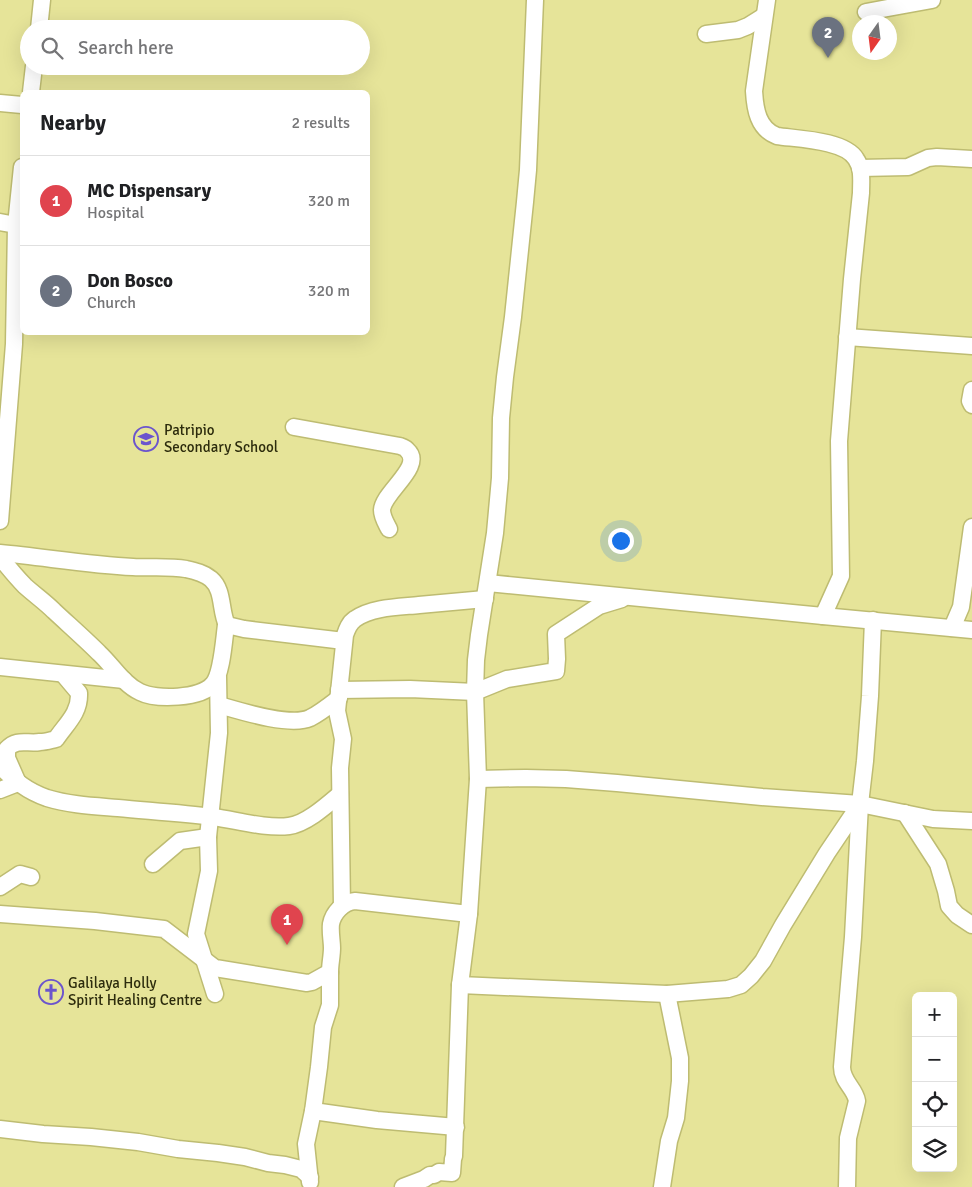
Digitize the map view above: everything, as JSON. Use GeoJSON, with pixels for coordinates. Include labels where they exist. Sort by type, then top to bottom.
{"type":"FeatureCollection","features":[{"type":"Feature","properties":{"kind":"street"},"geometry":{"type":"LineString","coordinates":[[40,20],[42,0]]}},
{"type":"Feature","properties":{"kind":"street"},"geometry":{"type":"LineString","coordinates":[[403,1187],[439,1172],[450,1180],[454,1156],[460,985],[468,914],[478,780],[476,660],[495,533],[501,458],[501,418],[528,170],[535,0]]}},
{"type":"Feature","properties":{"kind":"street"},"geometry":{"type":"LineString","coordinates":[[866,12],[932,0]]}},
{"type":"Feature","properties":{"kind":"street"},"geometry":{"type":"LineString","coordinates":[[706,34],[738,30],[748,26],[765,8]]}},
{"type":"Feature","properties":{"kind":"street"},"geometry":{"type":"LineString","coordinates":[[765,8],[754,91],[754,105],[759,120],[770,134],[822,142],[847,150],[855,157],[860,168],[861,193],[846,337],[838,441],[841,576],[823,616]]}},
{"type":"Feature","properties":{"kind":"street"},"geometry":{"type":"LineString","coordinates":[[31,90],[33,75]]}},
{"type":"Feature","properties":{"kind":"street"},"geometry":{"type":"LineString","coordinates":[[0,103],[20,105]]}},
{"type":"Feature","properties":{"kind":"street"},"geometry":{"type":"LineString","coordinates":[[860,168],[908,167],[928,158],[936,157],[972,159]]}},
{"type":"Feature","properties":{"kind":"street"},"geometry":{"type":"LineString","coordinates":[[0,521],[7,343],[20,186]]}},
{"type":"Feature","properties":{"kind":"street"},"geometry":{"type":"LineString","coordinates":[[0,222],[16,225]]}},
{"type":"Feature","properties":{"kind":"street"},"geometry":{"type":"LineString","coordinates":[[846,337],[972,346]]}},
{"type":"Feature","properties":{"kind":"street"},"geometry":{"type":"LineString","coordinates":[[294,426],[400,446],[408,450],[412,460],[410,467],[390,493],[382,509],[389,529]]}},
{"type":"Feature","properties":{"kind":"street"},"geometry":{"type":"LineString","coordinates":[[488,583],[823,616],[963,627],[972,527]]}},
{"type":"Feature","properties":{"kind":"street"},"geometry":{"type":"LineString","coordinates":[[0,553],[133,567],[185,569],[201,573],[212,580],[217,587],[226,625],[218,677],[218,745],[208,837],[209,871],[196,934],[216,994]]}},
{"type":"Feature","properties":{"kind":"street"},"geometry":{"type":"LineString","coordinates":[[0,557],[26,586],[100,653],[133,688],[144,694],[158,696],[190,695],[213,685],[218,677]]}},
{"type":"Feature","properties":{"kind":"street"},"geometry":{"type":"LineString","coordinates":[[218,705],[267,718],[301,720],[310,718],[318,713],[339,694],[410,689],[476,692],[507,679],[556,671],[556,634],[599,606],[627,597]]}},
{"type":"Feature","properties":{"kind":"street"},"geometry":{"type":"LineString","coordinates":[[342,906],[340,768],[343,739],[337,711],[344,641],[351,622],[371,612],[434,603],[485,600]]}},
{"type":"Feature","properties":{"kind":"street"},"geometry":{"type":"LineString","coordinates":[[847,1187],[848,1144],[857,1100],[844,1078],[842,1067],[853,937],[860,804],[869,714],[873,620]]}},
{"type":"Feature","properties":{"kind":"street"},"geometry":{"type":"LineString","coordinates":[[226,625],[244,629],[344,641]]}},
{"type":"Feature","properties":{"kind":"street"},"geometry":{"type":"LineString","coordinates":[[0,667],[124,680]]}},
{"type":"Feature","properties":{"kind":"street"},"geometry":{"type":"LineString","coordinates":[[18,783],[7,758],[6,749],[15,742],[30,743],[56,739],[77,709],[79,694],[63,674]]}},
{"type":"Feature","properties":{"kind":"street"},"geometry":{"type":"LineString","coordinates":[[0,766],[18,783],[47,798],[82,805],[211,817],[248,824],[295,825],[340,794]]}},
{"type":"Feature","properties":{"kind":"street"},"geometry":{"type":"LineString","coordinates":[[478,780],[526,778],[618,783],[860,804],[938,820],[972,821]]}},
{"type":"Feature","properties":{"kind":"street"},"geometry":{"type":"LineString","coordinates":[[0,790],[18,783]]}},
{"type":"Feature","properties":{"kind":"street"},"geometry":{"type":"LineString","coordinates":[[460,985],[667,994],[728,990],[741,985],[752,976],[763,961],[827,852],[860,804]]}},
{"type":"Feature","properties":{"kind":"street"},"geometry":{"type":"LineString","coordinates":[[905,813],[938,864],[949,906],[957,915],[972,925]]}},
{"type":"Feature","properties":{"kind":"street"},"geometry":{"type":"LineString","coordinates":[[153,864],[180,841],[208,837]]}},
{"type":"Feature","properties":{"kind":"street"},"geometry":{"type":"LineString","coordinates":[[0,887],[20,874],[31,877]]}},
{"type":"Feature","properties":{"kind":"street"},"geometry":{"type":"LineString","coordinates":[[312,1184],[306,1144],[314,1110],[323,1027],[330,1005],[331,926],[335,914],[342,906],[355,901],[468,914]]}},
{"type":"Feature","properties":{"kind":"street"},"geometry":{"type":"LineString","coordinates":[[0,914],[95,921],[164,929],[215,968],[302,982],[312,982],[330,972]]}},
{"type":"Feature","properties":{"kind":"street"},"geometry":{"type":"LineString","coordinates":[[662,1187],[669,1141],[676,1118],[680,1081],[680,1058],[667,994]]}},
{"type":"Feature","properties":{"kind":"street"},"geometry":{"type":"LineString","coordinates":[[314,1110],[377,1120],[456,1127]]}},
{"type":"Feature","properties":{"kind":"street"},"geometry":{"type":"LineString","coordinates":[[0,1129],[138,1142],[169,1148],[245,1157],[268,1164],[300,1168],[312,1184]]}},
{"type":"Feature","properties":{"kind":"place","name":"Don Bosco"},"geometry":{"type":"Point","coordinates":[828,58]}},
{"type":"Feature","properties":{"kind":"place","name":"Patripio Secondary School"},"geometry":{"type":"Point","coordinates":[146,439]}},
{"type":"Feature","properties":{"kind":"place","name":"MC Dispensary"},"geometry":{"type":"Point","coordinates":[287,945]}},
{"type":"Feature","properties":{"kind":"place","name":"Galilaya Holly Spirit Healing Centre"},"geometry":{"type":"Point","coordinates":[51,992]}}]}
